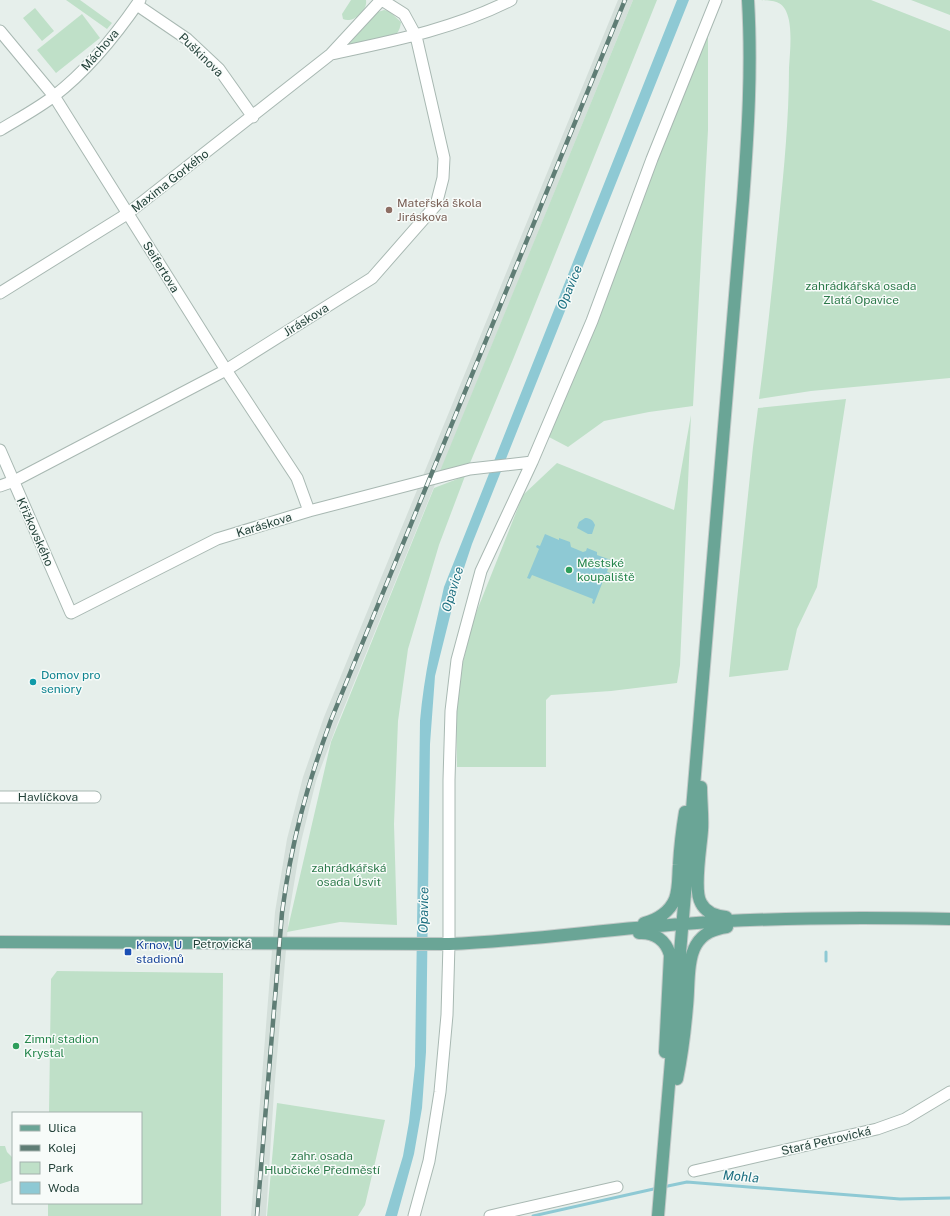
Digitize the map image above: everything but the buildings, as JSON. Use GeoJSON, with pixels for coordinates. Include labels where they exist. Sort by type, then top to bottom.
{"type":"FeatureCollection","features":[{"type":"Feature","properties":{"kind":"main road"},"geometry":{"type":"LineString","coordinates":[[658,1216],[743,200],[749,108],[750,25],[748,0]]}},
{"type":"Feature","properties":{"kind":"main road"},"geometry":{"type":"LineString","coordinates":[[698,748],[702,820],[697,884],[699,900],[705,909],[717,916],[765,919]]}},
{"type":"Feature","properties":{"kind":"main road"},"geometry":{"type":"LineString","coordinates":[[601,932],[652,921],[664,914],[672,904],[676,894],[681,839],[698,748]]}},
{"type":"Feature","properties":{"kind":"main road"},"geometry":{"type":"LineString","coordinates":[[666,1121],[683,1048],[690,968],[694,948],[702,937],[714,929],[765,919]]}},
{"type":"Feature","properties":{"kind":"main road"},"geometry":{"type":"LineString","coordinates":[[601,932],[683,924],[765,919],[950,919]]}},
{"type":"Feature","properties":{"kind":"main road"},"geometry":{"type":"LineString","coordinates":[[601,932],[650,934],[662,941],[669,951],[670,966],[665,1044],[666,1121]]}},
{"type":"Feature","properties":{"kind":"main road","name":"Petrovická"},"geometry":{"type":"LineString","coordinates":[[0,942],[446,944],[484,943],[601,932]]}},
{"type":"Feature","properties":{"kind":"street","name":"Jiráskova"},"geometry":{"type":"LineString","coordinates":[[0,486],[14,482],[226,370],[324,309],[372,278],[436,205],[443,178],[444,158],[416,36],[404,14],[382,0]]}},
{"type":"Feature","properties":{"kind":"street","name":"Maxima Gorkého"},"geometry":{"type":"LineString","coordinates":[[0,293],[127,214],[331,54],[382,0]]}},
{"type":"Feature","properties":{"kind":"street","name":"Maxima Gorkého"},"geometry":{"type":"LineString","coordinates":[[331,54],[416,36],[488,12],[511,0]]}},
{"type":"Feature","properties":{"kind":"street"},"geometry":{"type":"LineString","coordinates":[[414,1216],[429,1161],[440,1092],[447,1015],[446,944],[451,711],[457,660],[481,572],[532,462],[592,321],[652,159],[716,0]]}},
{"type":"Feature","properties":{"kind":"street","name":"Máchova"},"geometry":{"type":"LineString","coordinates":[[0,130],[54,96],[74,79],[104,48],[139,2]]}},
{"type":"Feature","properties":{"kind":"street","name":"Puškinova"},"geometry":{"type":"LineString","coordinates":[[139,2],[187,39],[219,69],[253,116]]}},
{"type":"Feature","properties":{"kind":"street","name":"Seifertova"},"geometry":{"type":"LineString","coordinates":[[0,31],[54,96],[226,370],[297,478],[309,511]]}},
{"type":"Feature","properties":{"kind":"street","name":"Křižkovského"},"geometry":{"type":"LineString","coordinates":[[0,450],[71,613]]}},
{"type":"Feature","properties":{"kind":"street","name":"Karáskova"},"geometry":{"type":"LineString","coordinates":[[71,613],[217,539],[309,511],[470,469],[532,462]]}},
{"type":"Feature","properties":{"kind":"street","name":"Havlíčkova"},"geometry":{"type":"LineString","coordinates":[[0,797],[95,797]]}},
{"type":"Feature","properties":{"kind":"street","name":"Stará Petrovická"},"geometry":{"type":"LineString","coordinates":[[694,1170],[877,1129],[905,1119],[950,1092]]}},
{"type":"Feature","properties":{"kind":"street"},"geometry":{"type":"LineString","coordinates":[[490,1216],[618,1188]]}},
{"type":"Feature","properties":{"kind":"shaded area"},"geometry":{"type":"Polygon","coordinates":[[[618,0],[633,0],[338,722],[316,781],[301,842],[289,914],[274,1092],[266,1216],[251,1216],[275,912],[287,839],[303,777],[324,717],[618,0]]]}},
{"type":"Feature","properties":{"kind":"green space"},"geometry":{"type":"Polygon","coordinates":[[[66,0],[80,0],[112,23],[107,29],[66,0]]]}},
{"type":"Feature","properties":{"kind":"green space"},"geometry":{"type":"Polygon","coordinates":[[[351,0],[366,0],[365,8],[359,15],[351,20],[343,19],[342,14],[351,0]]]}},
{"type":"Feature","properties":{"kind":"green space"},"geometry":{"type":"Polygon","coordinates":[[[633,0],[657,0],[514,357],[470,463],[440,471],[633,0]]]}},
{"type":"Feature","properties":{"kind":"green space","name":"zahrádkářská osada Zlatá Opavice"},"geometry":{"type":"Polygon","coordinates":[[[761,0],[871,0],[950,31],[950,378],[811,391],[759,399],[770,309],[784,162],[788,106],[790,39],[790,24],[784,7],[775,2],[761,0]]]}},
{"type":"Feature","properties":{"kind":"green space"},"geometry":{"type":"Polygon","coordinates":[[[911,0],[950,0],[950,15],[911,0]]]}},
{"type":"Feature","properties":{"kind":"green space"},"geometry":{"type":"Polygon","coordinates":[[[35,8],[54,31],[42,41],[23,18],[35,8]]]}},
{"type":"Feature","properties":{"kind":"green space"},"geometry":{"type":"Polygon","coordinates":[[[384,10],[389,11],[401,22],[399,30],[395,35],[393,37],[349,46],[349,44],[378,12],[384,10]]]}},
{"type":"Feature","properties":{"kind":"green space"},"geometry":{"type":"Polygon","coordinates":[[[82,14],[100,38],[56,73],[37,50],[82,14]]]}},
{"type":"Feature","properties":{"kind":"green space"},"geometry":{"type":"Polygon","coordinates":[[[708,30],[708,130],[693,406],[649,412],[604,421],[568,447],[547,436],[615,270],[708,30]]]}},
{"type":"Feature","properties":{"kind":"green space"},"geometry":{"type":"Polygon","coordinates":[[[846,399],[817,587],[797,629],[788,670],[729,677],[758,408],[846,399]]]}},
{"type":"Feature","properties":{"kind":"green space","name":"Městské koupaliště"},"geometry":{"type":"Polygon","coordinates":[[[691,415],[680,665],[677,683],[611,691],[551,695],[546,700],[546,767],[457,767],[456,690],[474,618],[523,495],[557,463],[674,510],[691,415]]]}},
{"type":"Feature","properties":{"kind":"green space","name":"zahrádkářská osada Úsvit"},"geometry":{"type":"Polygon","coordinates":[[[465,476],[439,545],[408,649],[398,721],[394,824],[397,925],[340,922],[287,932],[331,742],[434,488],[465,476]]]}},
{"type":"Feature","properties":{"kind":"green space"},"geometry":{"type":"Polygon","coordinates":[[[57,971],[223,973],[221,1216],[48,1216],[48,1204],[142,1204],[142,1112],[49,1112],[51,979],[57,971]]]}},
{"type":"Feature","properties":{"kind":"green space","name":"zahr. osada Hlubčické Předměstí"},"geometry":{"type":"Polygon","coordinates":[[[277,1103],[385,1120],[365,1205],[358,1216],[267,1216],[277,1103]]]}},
{"type":"Feature","properties":{"kind":"green space"},"geometry":{"type":"Polygon","coordinates":[[[0,1146],[5,1146],[7,1152],[12,1157],[12,1180],[0,1184],[0,1146]]]}},
{"type":"Feature","properties":{"kind":"water","name":"Opavice"},"geometry":{"type":"Polygon","coordinates":[[[677,0],[689,0],[472,544],[456,592],[435,676],[430,744],[426,1052],[422,1108],[414,1154],[397,1216],[385,1216],[403,1156],[409,1122],[415,1066],[420,721],[427,670],[444,587],[677,0]]]}},
{"type":"Feature","properties":{"kind":"water","name":"Městské koupaliště"},"geometry":{"type":"Polygon","coordinates":[[[585,518],[591,520],[595,525],[592,534],[588,534],[577,528],[579,522],[585,518]]]}},
{"type":"Feature","properties":{"kind":"water","name":"Městské koupaliště"},"geometry":{"type":"Polygon","coordinates":[[[545,534],[559,540],[559,538],[570,542],[571,547],[583,552],[586,551],[587,548],[597,552],[597,555],[611,560],[607,572],[610,573],[609,576],[606,575],[605,577],[600,575],[598,579],[603,581],[594,604],[592,603],[593,599],[532,575],[530,579],[527,578],[539,549],[536,547],[537,545],[540,546],[545,534]]]}},
{"type":"Feature","properties":{"kind":"waterway"},"geometry":{"type":"LineString","coordinates":[[826,952],[826,961]]}},
{"type":"Feature","properties":{"kind":"waterway","name":"Mohla"},"geometry":{"type":"LineString","coordinates":[[663,1187],[687,1182],[900,1199],[950,1198]]}},
{"type":"Feature","properties":{"kind":"waterway","name":"Mohla"},"geometry":{"type":"LineString","coordinates":[[533,1216],[658,1188]]}},
{"type":"Feature","properties":{"kind":"railway"},"geometry":{"type":"LineString","coordinates":[[257,1216],[282,913],[290,862],[307,791],[331,720],[625,0]]}},
{"type":"Feature","properties":{"kind":"place","name":"Mateřská škola Jiráskova"},"geometry":{"type":"Point","coordinates":[389,210]}},
{"type":"Feature","properties":{"kind":"place","name":"Městské koupaliště"},"geometry":{"type":"Point","coordinates":[569,570]}},
{"type":"Feature","properties":{"kind":"place","name":"Domov pro seniory"},"geometry":{"type":"Point","coordinates":[33,682]}},
{"type":"Feature","properties":{"kind":"place","name":"Krnov, U stadionů"},"geometry":{"type":"Point","coordinates":[128,952]}},
{"type":"Feature","properties":{"kind":"place","name":"Zimní stadion Krystal"},"geometry":{"type":"Point","coordinates":[16,1046]}}]}
